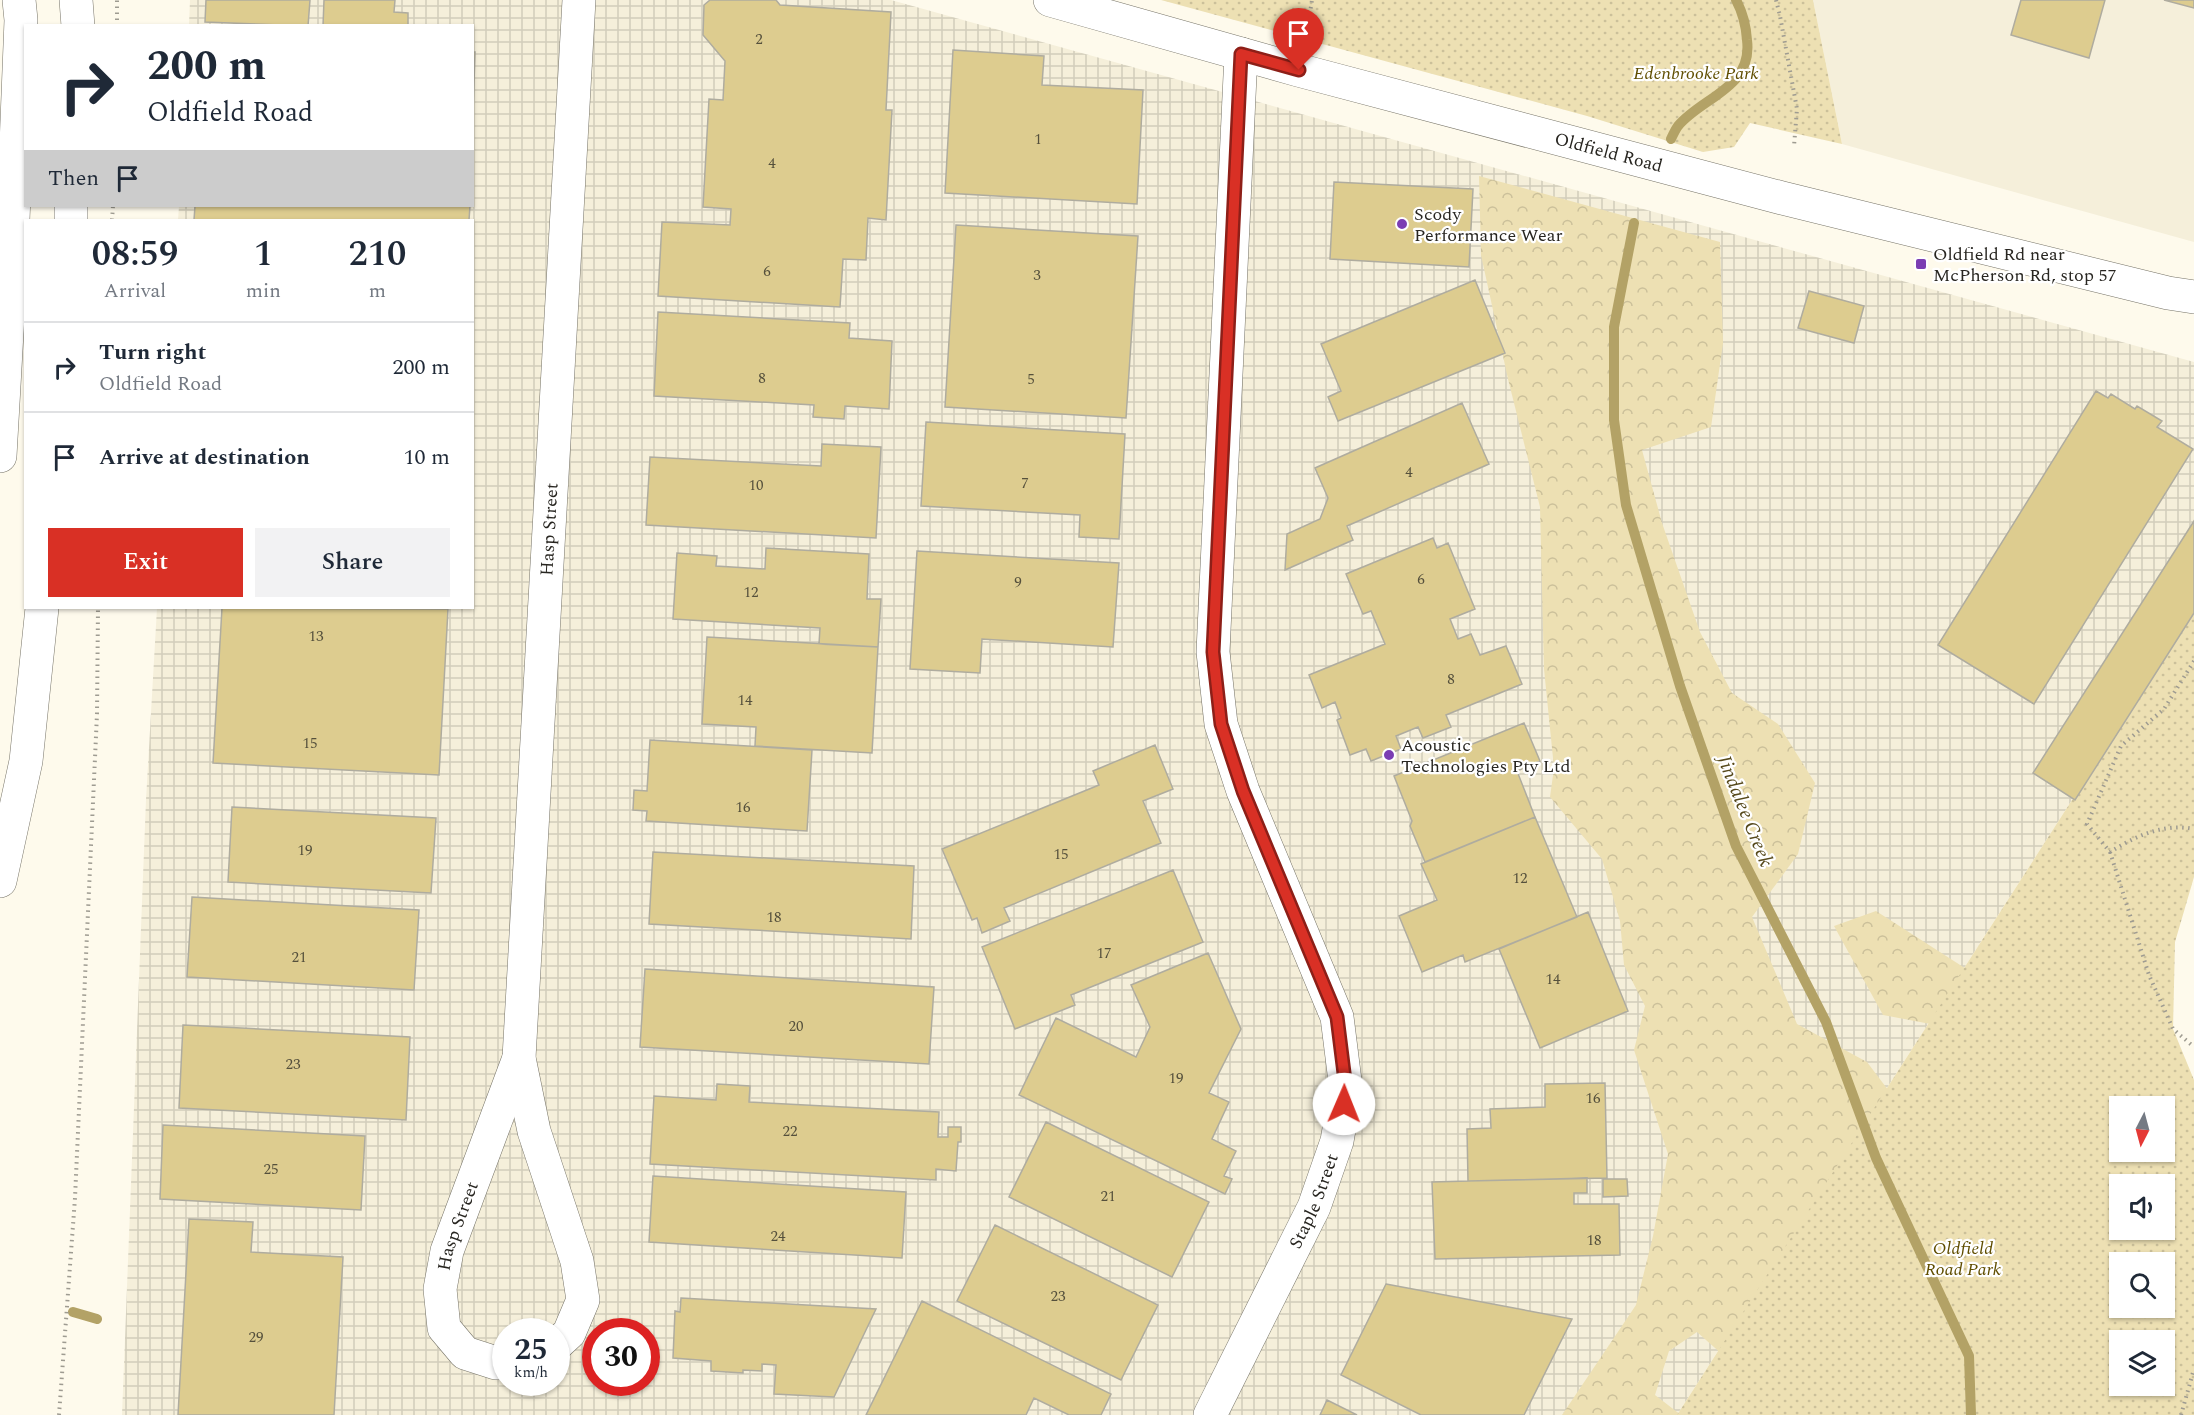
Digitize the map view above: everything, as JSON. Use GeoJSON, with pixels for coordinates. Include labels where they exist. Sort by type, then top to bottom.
{"type":"FeatureCollection","features":[{"type":"Feature","properties":{"kind":"street"},"geometry":{"type":"LineString","coordinates":[[0,456],[12,245],[21,20],[19,0]]}},
{"type":"Feature","properties":{"kind":"street"},"geometry":{"type":"LineString","coordinates":[[76,0],[78,24]]}},
{"type":"Feature","properties":{"kind":"street","name":"Hasp Street"},"geometry":{"type":"LineString","coordinates":[[570,1331],[583,1300],[578,1261],[534,1131],[519,1058],[579,0]]}},
{"type":"Feature","properties":{"kind":"street","name":"Oldfield Road"},"geometry":{"type":"LineString","coordinates":[[1046,0],[1782,198],[2185,297]]}},
{"type":"Feature","properties":{"kind":"street","name":"Staple Street"},"geometry":{"type":"LineString","coordinates":[[1210,1415],[1314,1207],[1337,1141],[1346,1089],[1337,1017],[1243,791],[1221,724],[1214,661],[1213,639],[1241,54]]}},
{"type":"Feature","properties":{"kind":"street"},"geometry":{"type":"LineString","coordinates":[[0,881],[26,761],[42,609]]}},
{"type":"Feature","properties":{"kind":"street","name":"Hasp Street"},"geometry":{"type":"LineString","coordinates":[[492,1363],[465,1353],[444,1328],[440,1289],[447,1251],[519,1058]]}},
{"type":"Feature","properties":{"kind":"path"},"geometry":{"type":"LineString","coordinates":[[117,0],[117,24]]}},
{"type":"Feature","properties":{"kind":"path"},"geometry":{"type":"LineString","coordinates":[[1776,0],[1797,109],[1794,146]]}},
{"type":"Feature","properties":{"kind":"path"},"geometry":{"type":"LineString","coordinates":[[59,1415],[75,1198],[97,714],[98,609]]}},
{"type":"Feature","properties":{"kind":"path"},"geometry":{"type":"LineString","coordinates":[[2194,661],[2164,710],[2121,746],[2087,824],[2110,852],[2149,975],[2173,1029],[2194,1047]]}},
{"type":"Feature","properties":{"kind":"path"},"geometry":{"type":"LineString","coordinates":[[2110,852],[2139,834],[2180,826],[2194,829]]}},
{"type":"Feature","properties":{"kind":"path"},"geometry":{"type":"LineString","coordinates":[[2181,1415],[2194,1369]]}},
{"type":"Feature","properties":{"kind":"shaded area"},"geometry":{"type":"Polygon","coordinates":[[[190,0],[891,0],[2194,362],[2194,610],[1677,1415],[122,1415],[146,800],[157,609],[474,609],[474,219],[178,219],[179,207],[474,207],[474,24],[189,24],[190,0]]]}},
{"type":"Feature","properties":{"kind":"shaded area"},"geometry":{"type":"Polygon","coordinates":[[[1813,0],[2194,0],[2194,242],[1842,144],[1813,0]]]}},
{"type":"Feature","properties":{"kind":"green space","name":"Edenbrooke Park"},"geometry":{"type":"Polygon","coordinates":[[[1161,0],[1813,0],[1842,144],[1750,123],[1734,147],[1703,152],[1587,116],[1161,0]]]}},
{"type":"Feature","properties":{"kind":"green space"},"geometry":{"type":"Polygon","coordinates":[[[1479,176],[1720,242],[1723,343],[1711,427],[1642,450],[1662,523],[1700,632],[1732,693],[1778,724],[1815,783],[1798,854],[1752,917],[1797,1024],[1867,1062],[1929,1144],[1751,1380],[1697,1332],[1669,1351],[1655,1395],[1681,1415],[1562,1415],[1636,1305],[1653,1236],[1668,1154],[1634,1050],[1645,1006],[1624,965],[1620,921],[1602,859],[1550,797],[1554,768],[1544,669],[1540,507],[1508,379],[1481,255],[1479,176]]]}},
{"type":"Feature","properties":{"kind":"green space","name":"Oldfield Road Park"},"geometry":{"type":"Polygon","coordinates":[[[2194,610],[2194,877],[2175,942],[2173,1029],[2194,1080],[2194,1415],[1677,1415],[2194,610]]]}},
{"type":"Feature","properties":{"kind":"green space"},"geometry":{"type":"Polygon","coordinates":[[[1876,911],[2010,997],[1957,1029],[1883,1015],[1834,926],[1876,911]]]}},
{"type":"Feature","properties":{"kind":"building"},"geometry":{"type":"Polygon","coordinates":[[[206,0],[310,0],[308,24],[205,22],[206,0]]]}},
{"type":"Feature","properties":{"kind":"building"},"geometry":{"type":"Polygon","coordinates":[[[324,0],[395,0],[394,12],[408,13],[408,24],[323,24],[324,0]]]}},
{"type":"Feature","properties":{"kind":"building"},"geometry":{"type":"Polygon","coordinates":[[[710,0],[776,0],[780,5],[891,12],[886,110],[892,110],[886,220],[868,218],[866,260],[843,259],[840,307],[658,296],[662,222],[730,225],[731,209],[703,207],[709,99],[723,100],[725,61],[703,35],[704,5],[710,0]]]}},
{"type":"Feature","properties":{"kind":"building"},"geometry":{"type":"Polygon","coordinates":[[[2021,0],[2105,0],[2089,58],[2011,35],[2021,0]]]}},
{"type":"Feature","properties":{"kind":"building"},"geometry":{"type":"Polygon","coordinates":[[[2164,0],[2194,0],[2194,8],[2164,0]]]}},
{"type":"Feature","properties":{"kind":"building"},"geometry":{"type":"Polygon","coordinates":[[[953,50],[1044,56],[1042,85],[1143,90],[1137,204],[945,193],[953,50]]]}},
{"type":"Feature","properties":{"kind":"building","name":"Scody Performance Wear"},"geometry":{"type":"Polygon","coordinates":[[[1334,182],[1473,189],[1469,267],[1330,259],[1334,182]]]}},
{"type":"Feature","properties":{"kind":"building"},"geometry":{"type":"Polygon","coordinates":[[[195,207],[470,207],[469,219],[194,219],[195,207]]]}},
{"type":"Feature","properties":{"kind":"building"},"geometry":{"type":"Polygon","coordinates":[[[956,225],[1138,236],[1126,418],[945,407],[956,225]]]}},
{"type":"Feature","properties":{"kind":"building"},"geometry":{"type":"Polygon","coordinates":[[[1475,280],[1505,353],[1338,421],[1328,397],[1341,391],[1321,344],[1475,280]]]}},
{"type":"Feature","properties":{"kind":"building"},"geometry":{"type":"Polygon","coordinates":[[[1809,291],[1864,306],[1854,343],[1798,328],[1809,291]]]}},
{"type":"Feature","properties":{"kind":"building"},"geometry":{"type":"Polygon","coordinates":[[[658,312],[850,323],[849,338],[892,341],[889,409],[845,406],[844,419],[813,417],[814,405],[654,396],[658,312]]]}},
{"type":"Feature","properties":{"kind":"building"},"geometry":{"type":"Polygon","coordinates":[[[2096,391],[2108,398],[2111,394],[2135,409],[2137,406],[2162,421],[2157,427],[2193,449],[2034,704],[1938,645],[2096,391]]]}},
{"type":"Feature","properties":{"kind":"building"},"geometry":{"type":"Polygon","coordinates":[[[1462,403],[1489,464],[1347,526],[1353,540],[1285,570],[1287,534],[1320,519],[1328,498],[1315,468],[1462,403]]]}},
{"type":"Feature","properties":{"kind":"building"},"geometry":{"type":"Polygon","coordinates":[[[926,422],[1125,434],[1119,539],[1079,537],[1080,515],[921,506],[926,422]]]}},
{"type":"Feature","properties":{"kind":"building"},"geometry":{"type":"Polygon","coordinates":[[[822,444],[881,447],[876,538],[646,525],[650,457],[821,466],[822,444]]]}},
{"type":"Feature","properties":{"kind":"building"},"geometry":{"type":"Polygon","coordinates":[[[2194,521],[2194,613],[2075,800],[2033,773],[2194,521]]]}},
{"type":"Feature","properties":{"kind":"building"},"geometry":{"type":"Polygon","coordinates":[[[1433,538],[1437,548],[1448,543],[1475,609],[1450,619],[1458,639],[1471,634],[1480,655],[1506,646],[1522,684],[1446,715],[1451,727],[1423,738],[1418,727],[1396,736],[1401,749],[1371,761],[1366,749],[1350,755],[1337,720],[1341,718],[1335,702],[1322,708],[1309,675],[1385,644],[1371,611],[1363,614],[1346,574],[1433,538]]]}},
{"type":"Feature","properties":{"kind":"building"},"geometry":{"type":"Polygon","coordinates":[[[766,548],[869,554],[867,599],[881,599],[878,647],[819,644],[820,628],[673,619],[677,553],[717,556],[716,566],[765,569],[766,548]]]}},
{"type":"Feature","properties":{"kind":"building"},"geometry":{"type":"Polygon","coordinates":[[[917,551],[1119,563],[1113,647],[982,639],[980,673],[910,669],[917,551]]]}},
{"type":"Feature","properties":{"kind":"building"},"geometry":{"type":"Polygon","coordinates":[[[222,609],[448,609],[439,775],[213,763],[222,609]]]}},
{"type":"Feature","properties":{"kind":"building"},"geometry":{"type":"Polygon","coordinates":[[[707,637],[878,647],[872,753],[755,746],[756,727],[702,724],[707,637]]]}},
{"type":"Feature","properties":{"kind":"building"},"geometry":{"type":"Polygon","coordinates":[[[1524,723],[1540,761],[1517,771],[1535,817],[1425,862],[1410,826],[1412,821],[1394,776],[1524,723]]]}},
{"type":"Feature","properties":{"kind":"building"},"geometry":{"type":"Polygon","coordinates":[[[650,740],[812,750],[807,831],[646,821],[647,811],[633,810],[634,790],[647,791],[650,740]]]}},
{"type":"Feature","properties":{"kind":"building"},"geometry":{"type":"Polygon","coordinates":[[[1155,745],[1173,789],[1143,801],[1161,843],[1004,908],[1010,921],[982,933],[977,918],[972,920],[942,849],[1099,785],[1093,771],[1155,745]]]}},
{"type":"Feature","properties":{"kind":"building"},"geometry":{"type":"Polygon","coordinates":[[[232,807],[436,818],[431,893],[228,882],[232,807]]]}},
{"type":"Feature","properties":{"kind":"building"},"geometry":{"type":"Polygon","coordinates":[[[1535,817],[1577,917],[1465,962],[1463,955],[1422,972],[1399,916],[1437,900],[1421,864],[1535,817]]]}},
{"type":"Feature","properties":{"kind":"building"},"geometry":{"type":"Polygon","coordinates":[[[653,852],[914,866],[911,939],[649,924],[653,852]]]}},
{"type":"Feature","properties":{"kind":"building"},"geometry":{"type":"Polygon","coordinates":[[[1173,870],[1203,942],[1071,995],[1075,1005],[1015,1029],[982,947],[1173,870]]]}},
{"type":"Feature","properties":{"kind":"building"},"geometry":{"type":"Polygon","coordinates":[[[192,897],[419,910],[414,990],[187,977],[192,897]]]}},
{"type":"Feature","properties":{"kind":"building"},"geometry":{"type":"Polygon","coordinates":[[[1588,912],[1628,1011],[1540,1048],[1499,949],[1588,912]]]}},
{"type":"Feature","properties":{"kind":"building"},"geometry":{"type":"Polygon","coordinates":[[[1208,953],[1241,1029],[1209,1093],[1229,1102],[1212,1139],[1236,1151],[1224,1176],[1232,1179],[1225,1194],[1019,1095],[1056,1018],[1136,1057],[1150,1027],[1131,985],[1208,953]]]}},
{"type":"Feature","properties":{"kind":"building"},"geometry":{"type":"Polygon","coordinates":[[[645,969],[934,987],[929,1064],[640,1047],[645,969]]]}},
{"type":"Feature","properties":{"kind":"building"},"geometry":{"type":"Polygon","coordinates":[[[183,1025],[410,1037],[406,1120],[179,1108],[183,1025]]]}},
{"type":"Feature","properties":{"kind":"building"},"geometry":{"type":"Polygon","coordinates":[[[1605,1083],[1607,1178],[1468,1181],[1467,1129],[1491,1128],[1490,1109],[1545,1107],[1545,1084],[1605,1083]]]}},
{"type":"Feature","properties":{"kind":"building"},"geometry":{"type":"Polygon","coordinates":[[[717,1084],[750,1086],[749,1102],[939,1112],[938,1137],[948,1137],[948,1127],[961,1127],[956,1171],[936,1169],[936,1180],[650,1164],[654,1096],[716,1100],[717,1084]]]}},
{"type":"Feature","properties":{"kind":"building"},"geometry":{"type":"Polygon","coordinates":[[[1046,1122],[1209,1202],[1172,1277],[1009,1197],[1046,1122]]]}},
{"type":"Feature","properties":{"kind":"building"},"geometry":{"type":"Polygon","coordinates":[[[163,1125],[365,1136],[361,1210],[160,1199],[163,1125]]]}},
{"type":"Feature","properties":{"kind":"building"},"geometry":{"type":"Polygon","coordinates":[[[653,1176],[906,1192],[902,1258],[649,1242],[653,1176]]]}},
{"type":"Feature","properties":{"kind":"building"},"geometry":{"type":"Polygon","coordinates":[[[1587,1178],[1587,1193],[1574,1193],[1574,1204],[1619,1204],[1620,1255],[1435,1259],[1432,1182],[1587,1178]]]}},
{"type":"Feature","properties":{"kind":"building"},"geometry":{"type":"Polygon","coordinates":[[[1603,1179],[1627,1179],[1628,1196],[1603,1197],[1603,1179]]]}},
{"type":"Feature","properties":{"kind":"building"},"geometry":{"type":"Polygon","coordinates":[[[189,1219],[253,1222],[251,1252],[343,1257],[334,1415],[178,1415],[189,1219]]]}},
{"type":"Feature","properties":{"kind":"building"},"geometry":{"type":"Polygon","coordinates":[[[995,1225],[1158,1305],[1121,1380],[957,1301],[995,1225]]]}},
{"type":"Feature","properties":{"kind":"building"},"geometry":{"type":"Polygon","coordinates":[[[1386,1284],[1572,1319],[1524,1415],[1421,1415],[1341,1375],[1386,1284]]]}},
{"type":"Feature","properties":{"kind":"building"},"geometry":{"type":"Polygon","coordinates":[[[681,1298],[876,1309],[834,1397],[774,1394],[776,1365],[762,1364],[762,1371],[743,1370],[743,1373],[711,1371],[711,1361],[673,1358],[675,1311],[680,1312],[681,1298]]]}},
{"type":"Feature","properties":{"kind":"building"},"geometry":{"type":"Polygon","coordinates":[[[922,1301],[1111,1394],[1101,1415],[1069,1415],[1034,1398],[1026,1415],[866,1415],[922,1301]]]}},
{"type":"Feature","properties":{"kind":"building"},"geometry":{"type":"Polygon","coordinates":[[[1327,1400],[1357,1415],[1320,1415],[1327,1400]]]}},
{"type":"Feature","properties":{"kind":"waterway","name":"Jindalee Creek"},"geometry":{"type":"LineString","coordinates":[[1671,139],[1678,126],[1688,116],[1724,90],[1742,70],[1747,56],[1747,35],[1736,0]]}},
{"type":"Feature","properties":{"kind":"waterway","name":"Jindalee Creek"},"geometry":{"type":"LineString","coordinates":[[1634,223],[1614,327],[1614,420],[1626,505],[1680,686],[1736,846],[1826,1022],[1876,1158],[1969,1356],[1971,1415]]}},
{"type":"Feature","properties":{"kind":"waterway"},"geometry":{"type":"LineString","coordinates":[[73,1312],[97,1319]]}},
{"type":"Feature","properties":{"kind":"place","name":"Scody Performance Wear"},"geometry":{"type":"Point","coordinates":[1402,224]}},
{"type":"Feature","properties":{"kind":"place","name":"Oldfield Rd near McPherson Rd, stop 57"},"geometry":{"type":"Point","coordinates":[1921,264]}},
{"type":"Feature","properties":{"kind":"place","name":"Acoustic Technologies Pty Ltd"},"geometry":{"type":"Point","coordinates":[1389,755]}},
{"type":"Feature","properties":{"kind":"route"},"geometry":{"type":"LineString","coordinates":[[1299,70],[1241,54],[1213,652],[1221,724],[1243,791],[1337,1017],[1346,1089],[1344,1104]]}}]}
